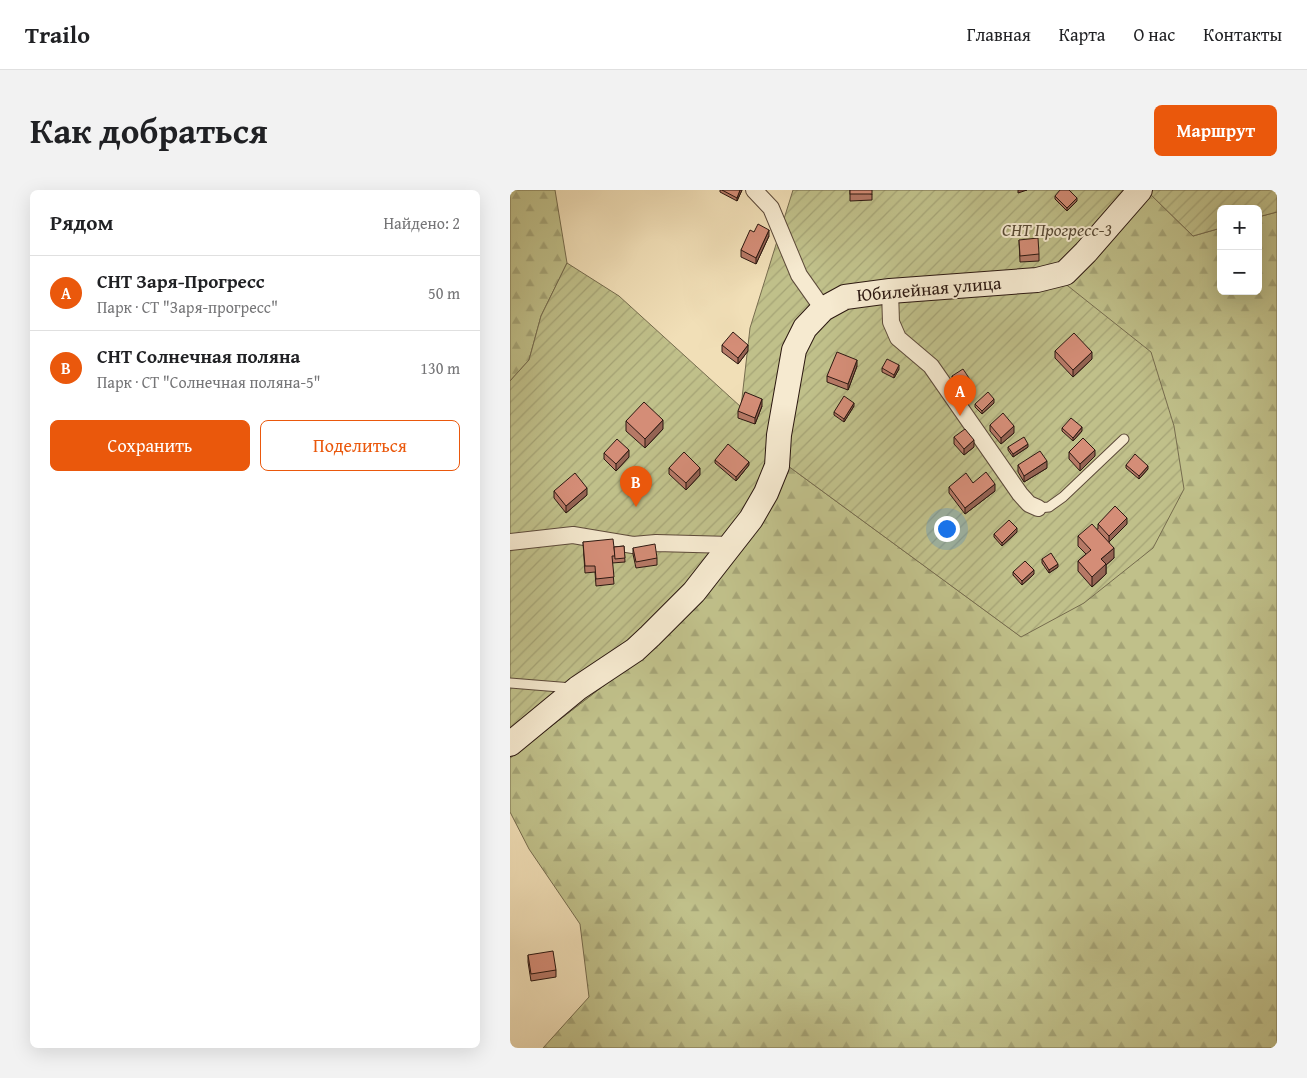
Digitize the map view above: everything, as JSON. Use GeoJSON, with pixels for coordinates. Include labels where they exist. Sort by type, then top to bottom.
{"type":"FeatureCollection","features":[{"type":"Feature","properties":{"kind":"street"},"geometry":{"type":"LineString","coordinates":[[754,190],[771,208],[799,275],[823,309]]}},
{"type":"Feature","properties":{"kind":"street","name":"Юбилейная улица"},"geometry":{"type":"LineString","coordinates":[[510,744],[578,688],[635,650],[694,592],[731,546],[766,493],[777,466],[779,435],[794,350],[805,328],[823,309],[846,297],[890,291],[1037,280],[1064,272],[1086,252],[1140,190]]}},
{"type":"Feature","properties":{"kind":"street"},"geometry":{"type":"LineString","coordinates":[[890,291],[891,322],[898,338],[930,366],[1020,494],[1030,504],[1038,508]]}},
{"type":"Feature","properties":{"kind":"street"},"geometry":{"type":"LineString","coordinates":[[510,542],[573,535],[633,545],[656,543],[731,546]]}},
{"type":"Feature","properties":{"kind":"lane"},"geometry":{"type":"LineString","coordinates":[[1038,508],[1049,507],[1063,497],[1124,438]]}},
{"type":"Feature","properties":{"kind":"lane"},"geometry":{"type":"LineString","coordinates":[[510,684],[578,688]]}},
{"type":"Feature","properties":{"kind":"green space"},"geometry":{"type":"Polygon","coordinates":[[[510,190],[555,190],[567,263],[541,316],[529,360],[510,381],[510,190]]]}},
{"type":"Feature","properties":{"kind":"green space","name":"СНТ Прогресс-3"},"geometry":{"type":"Polygon","coordinates":[[[793,190],[1277,190],[1277,212],[1262,216],[1262,205],[1217,205],[1217,229],[1193,236],[1147,191],[1063,282],[1151,352],[1174,426],[1184,489],[1153,548],[1084,603],[1021,637],[784,463],[651,649],[510,758],[510,381],[529,360],[541,316],[567,263],[619,296],[741,407],[750,328],[793,190]]]}},
{"type":"Feature","properties":{"kind":"green space"},"geometry":{"type":"Polygon","coordinates":[[[1147,191],[1193,236],[1217,229],[1217,295],[1262,295],[1262,216],[1277,212],[1277,1048],[543,1048],[589,997],[580,924],[529,849],[510,812],[510,758],[651,649],[784,463],[1020,636],[1063,282],[1147,191]]]}},
{"type":"Feature","properties":{"kind":"building"},"geometry":{"type":"Polygon","coordinates":[[[722,190],[740,190],[737,198],[722,190]]]}},
{"type":"Feature","properties":{"kind":"building"},"geometry":{"type":"Polygon","coordinates":[[[850,190],[872,190],[872,194],[850,194],[850,190]]]}},
{"type":"Feature","properties":{"kind":"building"},"geometry":{"type":"Polygon","coordinates":[[[1060,190],[1069,190],[1077,198],[1067,208],[1055,196],[1060,190]]]}},
{"type":"Feature","properties":{"kind":"building"},"geometry":{"type":"Polygon","coordinates":[[[758,224],[769,230],[756,258],[741,250],[750,230],[754,232],[758,224]]]}},
{"type":"Feature","properties":{"kind":"building"},"geometry":{"type":"Polygon","coordinates":[[[1038,238],[1039,254],[1020,256],[1019,240],[1038,238]]]}},
{"type":"Feature","properties":{"kind":"building"},"geometry":{"type":"Polygon","coordinates":[[[733,332],[748,345],[738,358],[722,345],[733,332]]]}},
{"type":"Feature","properties":{"kind":"building"},"geometry":{"type":"Polygon","coordinates":[[[1074,333],[1092,352],[1073,370],[1055,351],[1074,333]]]}},
{"type":"Feature","properties":{"kind":"building"},"geometry":{"type":"Polygon","coordinates":[[[837,352],[857,360],[848,384],[827,376],[837,352]]]}},
{"type":"Feature","properties":{"kind":"building"},"geometry":{"type":"Polygon","coordinates":[[[887,359],[899,365],[894,375],[882,368],[887,359]]]}},
{"type":"Feature","properties":{"kind":"building"},"geometry":{"type":"Polygon","coordinates":[[[963,369],[973,384],[962,391],[952,376],[963,369]]]}},
{"type":"Feature","properties":{"kind":"building"},"geometry":{"type":"Polygon","coordinates":[[[745,392],[762,399],[755,418],[738,411],[745,392]]]}},
{"type":"Feature","properties":{"kind":"building"},"geometry":{"type":"Polygon","coordinates":[[[988,392],[994,399],[982,411],[975,404],[988,392]]]}},
{"type":"Feature","properties":{"kind":"building"},"geometry":{"type":"Polygon","coordinates":[[[844,396],[854,403],[844,419],[834,412],[844,396]]]}},
{"type":"Feature","properties":{"kind":"building"},"geometry":{"type":"Polygon","coordinates":[[[644,402],[663,420],[645,439],[626,421],[644,402]]]}},
{"type":"Feature","properties":{"kind":"building"},"geometry":{"type":"Polygon","coordinates":[[[1003,413],[1014,426],[1001,438],[990,425],[1003,413]]]}},
{"type":"Feature","properties":{"kind":"building"},"geometry":{"type":"Polygon","coordinates":[[[1071,418],[1082,427],[1073,438],[1062,428],[1071,418]]]}},
{"type":"Feature","properties":{"kind":"building"},"geometry":{"type":"Polygon","coordinates":[[[965,429],[974,440],[964,449],[954,437],[965,429]]]}},
{"type":"Feature","properties":{"kind":"building"},"geometry":{"type":"Polygon","coordinates":[[[1024,437],[1028,444],[1013,454],[1008,447],[1024,437]]]}},
{"type":"Feature","properties":{"kind":"building"},"geometry":{"type":"Polygon","coordinates":[[[1083,438],[1095,450],[1080,464],[1069,452],[1083,438]]]}},
{"type":"Feature","properties":{"kind":"building"},"geometry":{"type":"Polygon","coordinates":[[[617,439],[629,450],[616,464],[604,453],[617,439]]]}},
{"type":"Feature","properties":{"kind":"building"},"geometry":{"type":"Polygon","coordinates":[[[728,444],[749,462],[736,477],[715,460],[728,444]]]}},
{"type":"Feature","properties":{"kind":"building"},"geometry":{"type":"Polygon","coordinates":[[[1040,451],[1047,461],[1024,476],[1018,465],[1040,451]]]}},
{"type":"Feature","properties":{"kind":"building"},"geometry":{"type":"Polygon","coordinates":[[[684,452],[700,468],[686,483],[669,468],[684,452]]]}},
{"type":"Feature","properties":{"kind":"building"},"geometry":{"type":"Polygon","coordinates":[[[1135,454],[1148,466],[1139,476],[1126,465],[1135,454]]]}},
{"type":"Feature","properties":{"kind":"building"},"geometry":{"type":"Polygon","coordinates":[[[986,472],[995,484],[965,508],[949,487],[966,473],[973,483],[986,472]]]}},
{"type":"Feature","properties":{"kind":"building"},"geometry":{"type":"Polygon","coordinates":[[[575,473],[587,488],[566,506],[554,491],[575,473]]]}},
{"type":"Feature","properties":{"kind":"building"},"geometry":{"type":"Polygon","coordinates":[[[1115,506],[1127,518],[1109,536],[1098,524],[1115,506]]]}},
{"type":"Feature","properties":{"kind":"building"},"geometry":{"type":"Polygon","coordinates":[[[1009,520],[1017,528],[1002,543],[994,534],[1009,520]]]}},
{"type":"Feature","properties":{"kind":"building"},"geometry":{"type":"Polygon","coordinates":[[[1092,524],[1114,548],[1101,559],[1106,564],[1092,577],[1078,561],[1091,550],[1078,536],[1092,524]]]}},
{"type":"Feature","properties":{"kind":"building"},"geometry":{"type":"Polygon","coordinates":[[[613,539],[615,556],[612,556],[614,577],[596,579],[595,566],[585,566],[583,542],[613,539]]]}},
{"type":"Feature","properties":{"kind":"building"},"geometry":{"type":"Polygon","coordinates":[[[655,544],[657,558],[636,562],[633,548],[655,544]]]}},
{"type":"Feature","properties":{"kind":"building"},"geometry":{"type":"Polygon","coordinates":[[[624,546],[625,558],[615,559],[614,547],[624,546]]]}},
{"type":"Feature","properties":{"kind":"building"},"geometry":{"type":"Polygon","coordinates":[[[1051,553],[1058,564],[1049,570],[1042,559],[1051,553]]]}},
{"type":"Feature","properties":{"kind":"building"},"geometry":{"type":"Polygon","coordinates":[[[1025,561],[1034,570],[1022,581],[1013,572],[1025,561]]]}},
{"type":"Feature","properties":{"kind":"building"},"geometry":{"type":"Polygon","coordinates":[[[553,951],[556,970],[531,974],[528,955],[553,951]]]}},
{"type":"Feature","properties":{"kind":"place","name":"СНТ Заря-Прогресс"},"geometry":{"type":"Point","coordinates":[960,416]}},
{"type":"Feature","properties":{"kind":"place","name":"СНТ Солнечная поляна"},"geometry":{"type":"Point","coordinates":[636,507]}}]}
